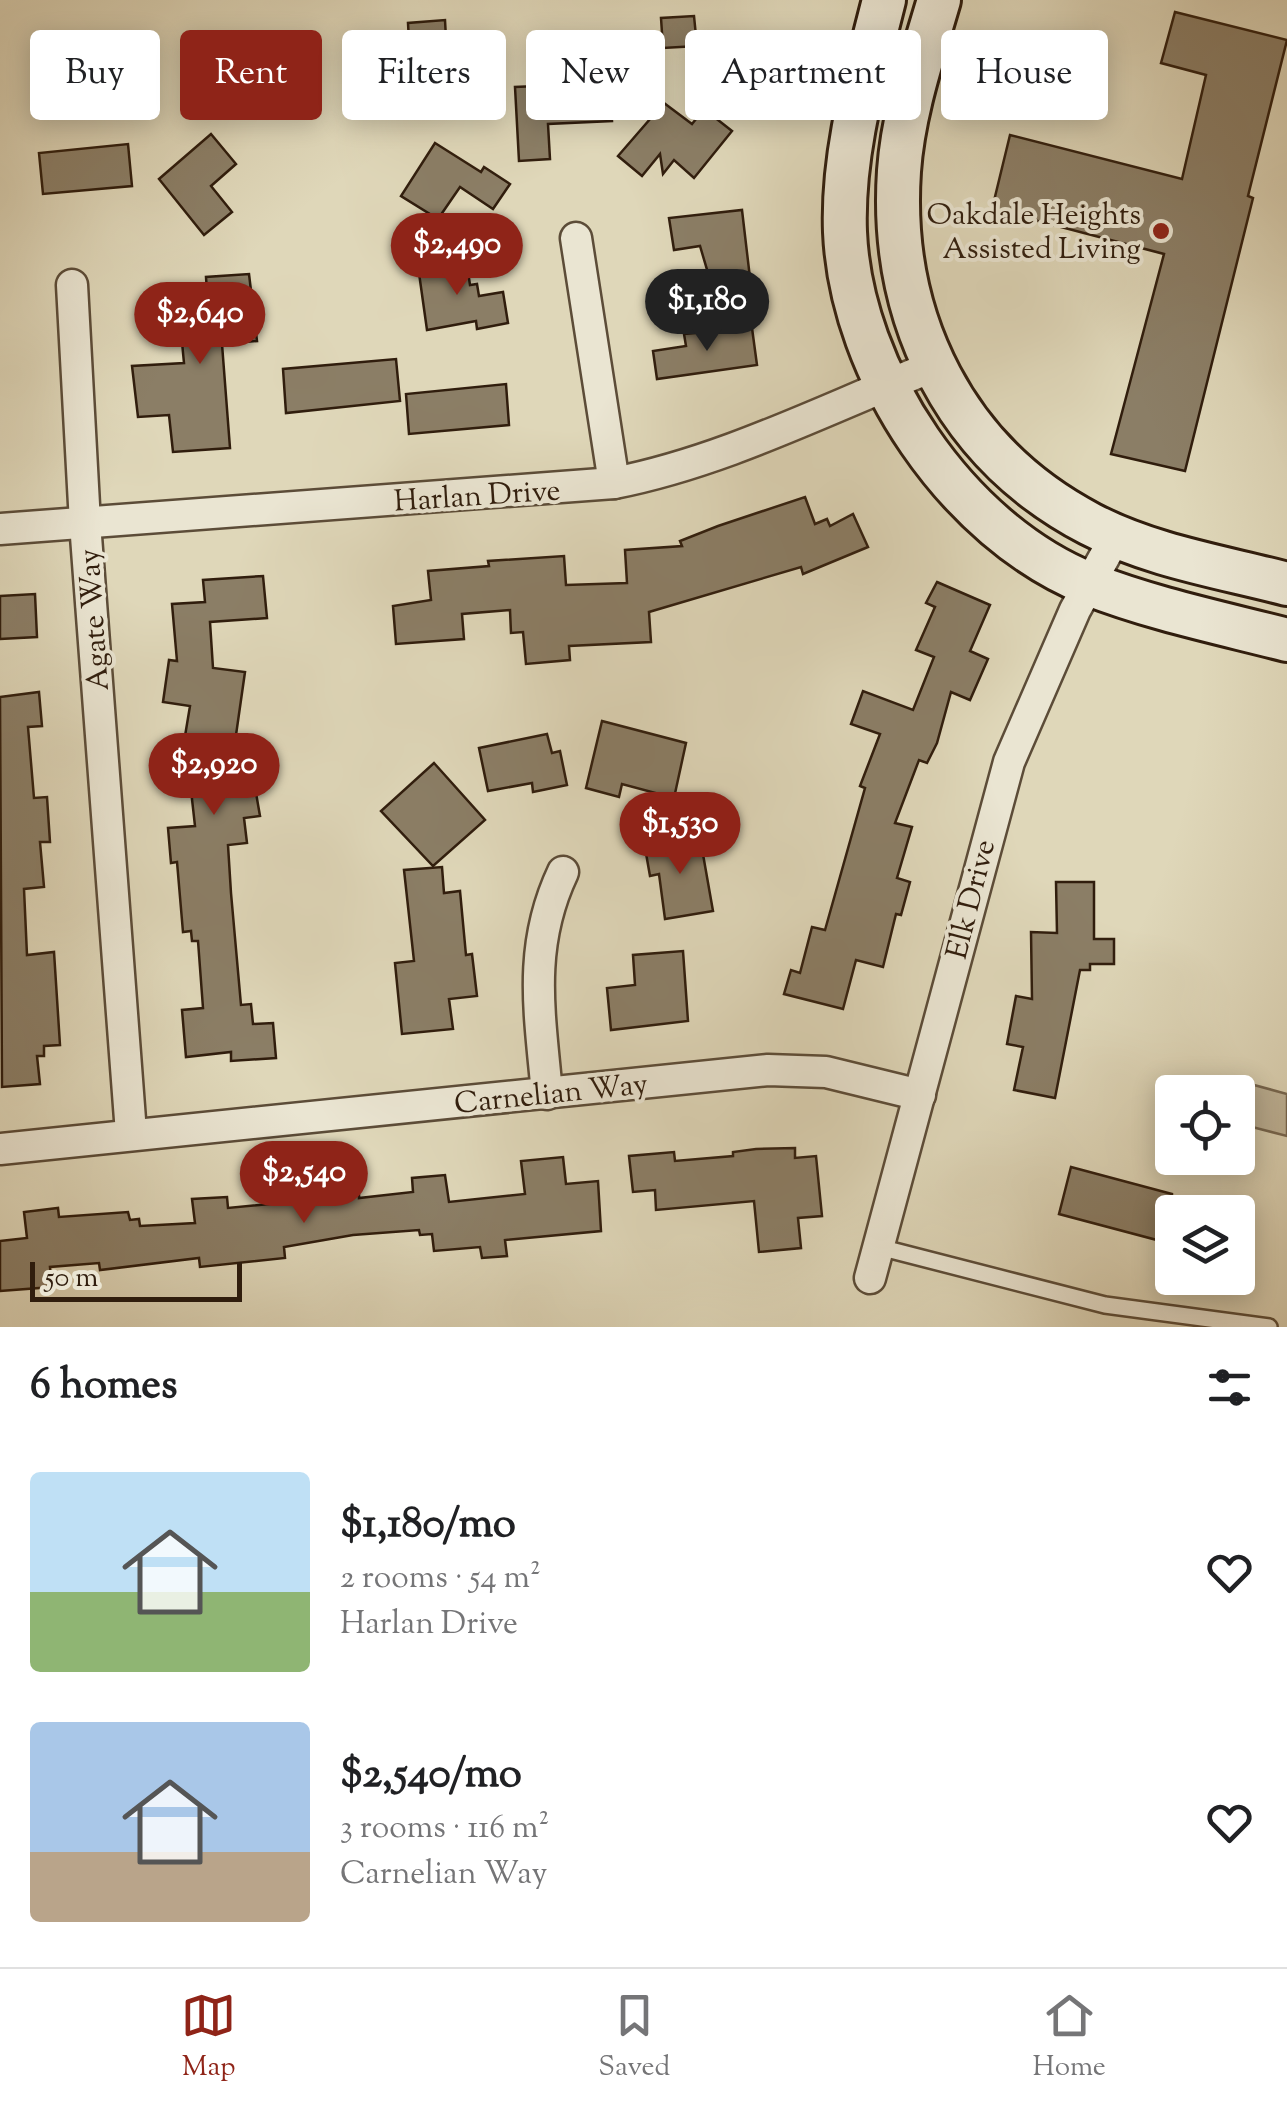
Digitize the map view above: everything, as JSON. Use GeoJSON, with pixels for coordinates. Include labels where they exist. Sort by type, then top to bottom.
{"type":"FeatureCollection","features":[{"type":"Feature","properties":{"kind":"main road"},"geometry":{"type":"LineString","coordinates":[[884,0],[851,143],[846,234],[855,298],[907,424],[961,492],[1008,534],[1089,584],[1287,640]]}},
{"type":"Feature","properties":{"kind":"main road"},"geometry":{"type":"LineString","coordinates":[[938,0],[915,85],[899,173],[902,264],[911,308],[932,366],[953,401],[1002,460],[1050,498],[1116,536],[1287,584]]}},
{"type":"Feature","properties":{"kind":"street"},"geometry":{"type":"LineString","coordinates":[[576,238],[614,483]]}},
{"type":"Feature","properties":{"kind":"street","name":"Agate Way"},"geometry":{"type":"LineString","coordinates":[[72,285],[132,1134]]}},
{"type":"Feature","properties":{"kind":"street","name":"Harlan Drive"},"geometry":{"type":"LineString","coordinates":[[0,530],[614,483],[682,467],[751,444],[932,366]]}},
{"type":"Feature","properties":{"kind":"street","name":"Elk Drive"},"geometry":{"type":"LineString","coordinates":[[870,1278],[992,811],[1027,714],[1116,536]]}},
{"type":"Feature","properties":{"kind":"street"},"geometry":{"type":"LineString","coordinates":[[548,1094],[538,955],[549,901],[563,872]]}},
{"type":"Feature","properties":{"kind":"street","name":"Carnelian Way"},"geometry":{"type":"LineString","coordinates":[[0,1149],[794,1070],[826,1072],[920,1095]]}},
{"type":"Feature","properties":{"kind":"lane"},"geometry":{"type":"LineString","coordinates":[[879,1247],[1105,1306],[1271,1327],[1287,1324]]}},
{"type":"Feature","properties":{"kind":"shaded area"},"geometry":{"type":"Polygon","coordinates":[[[1255,1085],[1287,1094],[1287,1136],[1255,1128],[1255,1085]]]}},
{"type":"Feature","properties":{"kind":"building","name":"Oakdale Heights Assisted Living"},"geometry":{"type":"Polygon","coordinates":[[[1175,12],[1287,40],[1248,196],[1253,198],[1185,471],[1111,454],[1164,254],[992,209],[1010,135],[1182,179],[1206,75],[1161,63],[1175,12]]]}},
{"type":"Feature","properties":{"kind":"building"},"geometry":{"type":"Polygon","coordinates":[[[694,16],[695,30],[685,30],[685,47],[665,48],[661,18],[694,16]]]}},
{"type":"Feature","properties":{"kind":"building"},"geometry":{"type":"Polygon","coordinates":[[[445,20],[446,30],[408,30],[408,23],[445,20]]]}},
{"type":"Feature","properties":{"kind":"building"},"geometry":{"type":"Polygon","coordinates":[[[515,87],[526,87],[526,120],[612,121],[548,124],[550,159],[519,161],[515,87]]]}},
{"type":"Feature","properties":{"kind":"building"},"geometry":{"type":"Polygon","coordinates":[[[665,104],[692,124],[695,120],[718,120],[732,131],[694,178],[674,160],[663,174],[660,154],[642,176],[618,156],[649,120],[665,120],[665,104]]]}},
{"type":"Feature","properties":{"kind":"building"},"geometry":{"type":"Polygon","coordinates":[[[211,134],[236,164],[211,186],[232,212],[204,235],[159,179],[211,134]]]}},
{"type":"Feature","properties":{"kind":"building"},"geometry":{"type":"Polygon","coordinates":[[[435,143],[481,172],[484,167],[510,184],[493,209],[460,187],[438,219],[401,196],[435,143]]]}},
{"type":"Feature","properties":{"kind":"building"},"geometry":{"type":"Polygon","coordinates":[[[128,144],[132,186],[43,194],[39,153],[128,144]]]}},
{"type":"Feature","properties":{"kind":"building"},"geometry":{"type":"Polygon","coordinates":[[[742,210],[750,278],[711,283],[700,246],[674,250],[669,218],[742,210]]]}},
{"type":"Feature","properties":{"kind":"building"},"geometry":{"type":"Polygon","coordinates":[[[466,258],[470,285],[477,284],[479,296],[503,292],[508,323],[477,329],[476,321],[427,330],[418,266],[466,258]]]}},
{"type":"Feature","properties":{"kind":"building"},"geometry":{"type":"Polygon","coordinates":[[[249,274],[257,341],[222,344],[230,448],[173,452],[169,415],[138,417],[132,366],[184,363],[179,311],[200,309],[199,292],[207,292],[206,277],[249,274]]]}},
{"type":"Feature","properties":{"kind":"building"},"geometry":{"type":"Polygon","coordinates":[[[752,328],[757,365],[657,379],[653,351],[686,346],[684,334],[752,328]]]}},
{"type":"Feature","properties":{"kind":"building"},"geometry":{"type":"Polygon","coordinates":[[[396,359],[400,401],[286,413],[283,369],[396,359]]]}},
{"type":"Feature","properties":{"kind":"building"},"geometry":{"type":"Polygon","coordinates":[[[506,384],[509,425],[409,434],[406,394],[506,384]]]}},
{"type":"Feature","properties":{"kind":"building"},"geometry":{"type":"Polygon","coordinates":[[[805,497],[815,524],[827,519],[830,526],[853,514],[868,547],[803,574],[801,567],[649,612],[651,642],[569,646],[570,660],[526,664],[523,632],[511,633],[510,610],[462,614],[464,639],[396,644],[393,606],[431,600],[428,571],[489,566],[488,561],[564,556],[566,585],[627,583],[625,550],[682,546],[680,541],[805,497]]]}},
{"type":"Feature","properties":{"kind":"building"},"geometry":{"type":"Polygon","coordinates":[[[263,576],[267,618],[210,622],[213,668],[245,672],[231,770],[252,770],[260,816],[244,818],[247,843],[228,845],[231,893],[241,1005],[251,1004],[253,1024],[273,1023],[276,1058],[231,1061],[231,1052],[186,1057],[182,1010],[203,1008],[198,941],[192,941],[191,931],[183,932],[177,862],[171,863],[168,828],[195,826],[185,736],[190,706],[163,702],[169,660],[177,661],[172,604],[205,602],[203,580],[263,576]]]}},
{"type":"Feature","properties":{"kind":"building"},"geometry":{"type":"Polygon","coordinates":[[[937,582],[990,605],[970,651],[988,659],[970,700],[951,692],[937,743],[927,763],[919,760],[895,823],[912,827],[897,878],[910,882],[901,915],[896,914],[883,967],[856,960],[843,1009],[784,994],[791,970],[800,973],[812,927],[825,930],[865,788],[860,786],[880,734],[851,724],[863,691],[913,710],[934,657],[916,650],[935,607],[926,603],[937,582]]]}},
{"type":"Feature","properties":{"kind":"building"},"geometry":{"type":"Polygon","coordinates":[[[35,594],[37,637],[0,639],[0,596],[35,594]]]}},
{"type":"Feature","properties":{"kind":"building"},"geometry":{"type":"Polygon","coordinates":[[[39,692],[42,726],[28,727],[34,798],[47,797],[50,842],[40,842],[44,887],[24,889],[27,955],[54,952],[60,1045],[44,1046],[44,1056],[37,1056],[40,1084],[2,1087],[0,697],[39,692]]]}},
{"type":"Feature","properties":{"kind":"building"},"geometry":{"type":"Polygon","coordinates":[[[602,721],[686,743],[674,798],[622,784],[619,797],[586,788],[602,721]]]}},
{"type":"Feature","properties":{"kind":"building"},"geometry":{"type":"Polygon","coordinates":[[[547,734],[552,753],[560,751],[567,785],[533,792],[532,783],[488,791],[479,748],[547,734]]]}},
{"type":"Feature","properties":{"kind":"building"},"geometry":{"type":"Polygon","coordinates":[[[434,763],[485,820],[433,866],[381,811],[434,763]]]}},
{"type":"Feature","properties":{"kind":"building"},"geometry":{"type":"Polygon","coordinates":[[[678,837],[680,846],[701,843],[713,911],[665,919],[659,874],[650,876],[644,842],[678,837]]]}},
{"type":"Feature","properties":{"kind":"building"},"geometry":{"type":"Polygon","coordinates":[[[442,867],[444,893],[460,891],[466,955],[472,954],[477,996],[449,999],[453,1029],[402,1034],[395,963],[414,961],[404,870],[442,867]]]}},
{"type":"Feature","properties":{"kind":"building"},"geometry":{"type":"Polygon","coordinates":[[[1056,882],[1094,882],[1094,939],[1114,939],[1114,964],[1090,964],[1090,970],[1080,970],[1055,1098],[1014,1090],[1023,1047],[1007,1044],[1016,996],[1032,999],[1031,932],[1057,933],[1056,882]]]}},
{"type":"Feature","properties":{"kind":"building"},"geometry":{"type":"Polygon","coordinates":[[[683,951],[688,1021],[611,1030],[607,988],[635,985],[633,955],[683,951]]]}},
{"type":"Feature","properties":{"kind":"building"},"geometry":{"type":"Polygon","coordinates":[[[795,1148],[795,1158],[816,1156],[822,1216],[798,1218],[801,1248],[759,1252],[754,1201],[656,1210],[655,1190],[633,1192],[629,1156],[674,1152],[675,1161],[733,1156],[733,1152],[756,1149],[795,1148]]]}},
{"type":"Feature","properties":{"kind":"building"},"geometry":{"type":"Polygon","coordinates":[[[563,1157],[566,1184],[598,1181],[601,1231],[505,1240],[507,1256],[482,1258],[480,1247],[434,1251],[432,1234],[420,1235],[419,1230],[353,1235],[284,1247],[285,1258],[200,1267],[199,1258],[100,1270],[99,1263],[50,1267],[52,1287],[0,1291],[0,1241],[27,1238],[24,1212],[58,1208],[59,1217],[128,1212],[130,1220],[139,1219],[140,1226],[195,1223],[192,1199],[227,1197],[228,1208],[313,1200],[310,1179],[347,1175],[349,1193],[359,1192],[359,1198],[413,1192],[412,1178],[445,1175],[449,1202],[525,1194],[521,1161],[563,1157]]]}},
{"type":"Feature","properties":{"kind":"building"},"geometry":{"type":"Polygon","coordinates":[[[1071,1167],[1172,1194],[1155,1195],[1155,1239],[1059,1214],[1071,1167]]]}},
{"type":"Feature","properties":{"kind":"place","name":"Oakdale Heights Assisted Living"},"geometry":{"type":"Point","coordinates":[1161,231]}}]}
